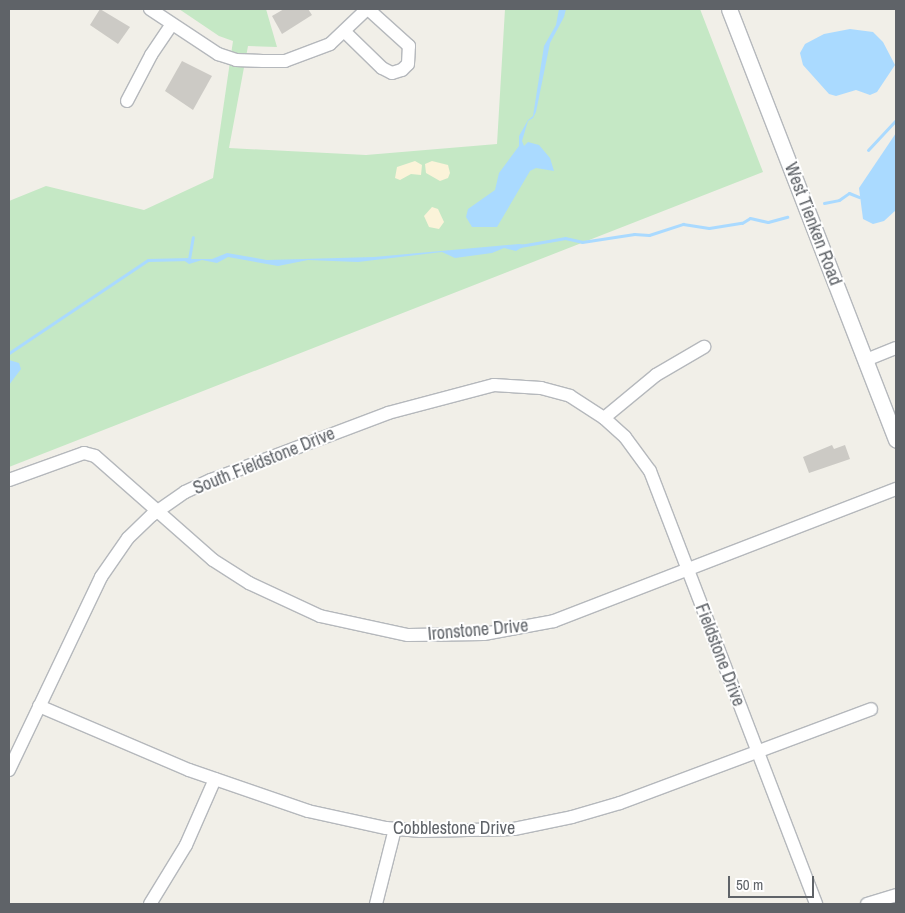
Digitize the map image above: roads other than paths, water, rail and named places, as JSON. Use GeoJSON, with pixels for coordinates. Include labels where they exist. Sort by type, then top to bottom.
{"type":"FeatureCollection","features":[{"type":"Feature","properties":{"kind":"street"},"geometry":{"type":"LineString","coordinates":[[150,9],[218,54],[236,60],[263,61],[285,61],[310,53],[346,33],[368,9],[409,46],[408,64],[402,70],[392,72],[382,68],[346,33]]}},
{"type":"Feature","properties":{"kind":"street","name":"West Tienken Road"},"geometry":{"type":"LineString","coordinates":[[729,9],[896,440]]}},
{"type":"Feature","properties":{"kind":"street"},"geometry":{"type":"LineString","coordinates":[[127,102],[151,55],[172,24]]}},
{"type":"Feature","properties":{"kind":"street"},"geometry":{"type":"LineString","coordinates":[[604,418],[656,375],[704,347]]}},
{"type":"Feature","properties":{"kind":"street"},"geometry":{"type":"LineString","coordinates":[[866,360],[896,348]]}},
{"type":"Feature","properties":{"kind":"street","name":"South Fieldstone Drive"},"geometry":{"type":"LineString","coordinates":[[9,770],[101,577],[128,538],[185,492],[211,480],[388,413],[494,385],[523,385],[570,396],[604,418]]}},
{"type":"Feature","properties":{"kind":"street","name":"Fieldstone Drive"},"geometry":{"type":"LineString","coordinates":[[604,418],[625,437],[650,471],[816,904]]}},
{"type":"Feature","properties":{"kind":"street","name":"Ironstone Drive"},"geometry":{"type":"LineString","coordinates":[[9,480],[84,453],[95,456],[213,560],[248,583],[320,616],[408,635],[484,634],[521,629],[554,621],[688,571],[896,489]]}},
{"type":"Feature","properties":{"kind":"street","name":"Cobblestone Drive"},"geometry":{"type":"LineString","coordinates":[[39,706],[215,780],[308,811],[395,829],[514,830],[572,817],[629,800],[871,709]]}},
{"type":"Feature","properties":{"kind":"street"},"geometry":{"type":"LineString","coordinates":[[150,904],[186,845],[215,780]]}},
{"type":"Feature","properties":{"kind":"street"},"geometry":{"type":"LineString","coordinates":[[376,904],[395,829]]}},
{"type":"Feature","properties":{"kind":"street"},"geometry":{"type":"LineString","coordinates":[[867,904],[896,895]]}},
{"type":"Feature","properties":{"kind":"water"},"geometry":{"type":"Polygon","coordinates":[[[559,9],[566,9],[564,17],[550,43],[536,112],[533,118],[528,121],[522,141],[524,146],[528,142],[539,145],[550,158],[554,171],[536,168],[530,171],[497,227],[472,227],[466,217],[468,209],[495,190],[499,173],[519,146],[519,136],[528,120],[533,116],[544,46],[556,25],[559,9]]]}},
{"type":"Feature","properties":{"kind":"water"},"geometry":{"type":"Polygon","coordinates":[[[850,29],[873,32],[883,42],[895,65],[877,92],[870,95],[856,90],[836,96],[829,94],[803,65],[800,53],[805,44],[824,34],[850,29]]]}},
{"type":"Feature","properties":{"kind":"water"},"geometry":{"type":"Polygon","coordinates":[[[896,133],[896,210],[884,221],[873,224],[863,219],[859,188],[896,133]]]}},
{"type":"Feature","properties":{"kind":"water"},"geometry":{"type":"Polygon","coordinates":[[[519,244],[526,245],[516,251],[504,248],[492,253],[455,258],[442,252],[358,262],[308,260],[278,266],[228,257],[217,263],[202,260],[189,264],[182,259],[212,259],[227,253],[267,260],[374,257],[519,244]]]}},
{"type":"Feature","properties":{"kind":"water"},"geometry":{"type":"Polygon","coordinates":[[[9,360],[19,363],[21,369],[9,385],[9,360]]]}},
{"type":"Feature","properties":{"kind":"waterway"},"geometry":{"type":"LineString","coordinates":[[868,150],[896,120]]}},
{"type":"Feature","properties":{"kind":"waterway"},"geometry":{"type":"LineString","coordinates":[[824,203],[839,200],[849,193],[859,197]]}},
{"type":"Feature","properties":{"kind":"waterway"},"geometry":{"type":"LineString","coordinates":[[520,246],[565,238],[582,242],[634,234],[649,235],[683,224],[709,228],[742,223],[750,218],[768,222],[787,217]]}},
{"type":"Feature","properties":{"kind":"waterway"},"geometry":{"type":"LineString","coordinates":[[9,353],[148,260],[189,259],[193,237]]}}]}
